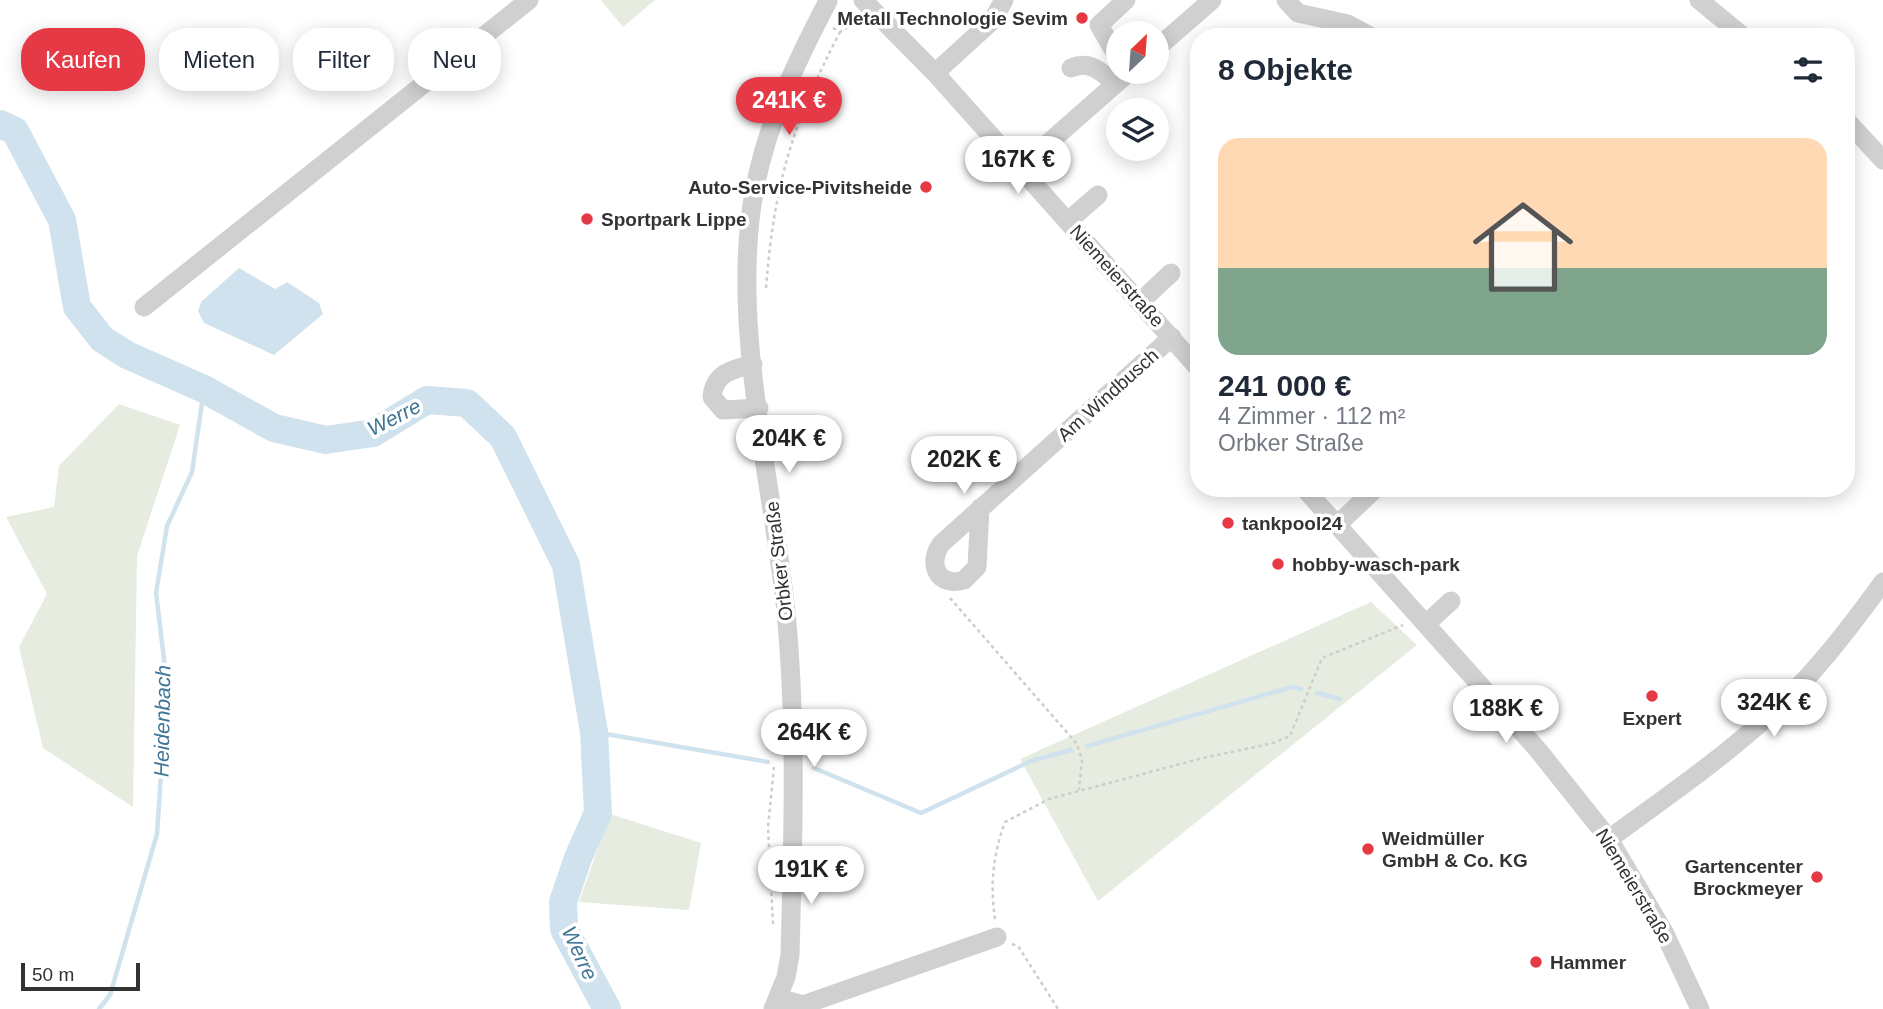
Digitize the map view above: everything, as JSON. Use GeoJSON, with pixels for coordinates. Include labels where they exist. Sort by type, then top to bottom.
{"type":"FeatureCollection","features":[{"type":"Feature","properties":{"kind":"street"},"geometry":{"type":"LineString","coordinates":[[144,307],[529,0]]}},
{"type":"Feature","properties":{"kind":"street"},"geometry":{"type":"LineString","coordinates":[[827,0],[845,4],[856,0]]}},
{"type":"Feature","properties":{"kind":"street","name":"Orbker Straße"},"geometry":{"type":"LineString","coordinates":[[775,1004],[790,954],[794,746],[786,612],[753,364],[746,273],[755,187],[775,114],[827,0]]}},
{"type":"Feature","properties":{"kind":"street"},"geometry":{"type":"LineString","coordinates":[[935,73],[992,21],[1004,0]]}},
{"type":"Feature","properties":{"kind":"street"},"geometry":{"type":"LineString","coordinates":[[1106,37],[1099,25],[1126,0]]}},
{"type":"Feature","properties":{"kind":"street"},"geometry":{"type":"LineString","coordinates":[[1169,37],[1211,0]]}},
{"type":"Feature","properties":{"kind":"street"},"geometry":{"type":"LineString","coordinates":[[1286,0],[1298,13],[1355,28]]}},
{"type":"Feature","properties":{"kind":"street"},"geometry":{"type":"LineString","coordinates":[[1699,0],[1733,28]]}},
{"type":"Feature","properties":{"kind":"street","name":"Niemeierstraße"},"geometry":{"type":"LineString","coordinates":[[869,6],[935,73],[1190,358]]}},
{"type":"Feature","properties":{"kind":"street"},"geometry":{"type":"LineString","coordinates":[[1071,68],[1083,63],[1106,70]]}},
{"type":"Feature","properties":{"kind":"street"},"geometry":{"type":"LineString","coordinates":[[1020,168],[1115,84]]}},
{"type":"Feature","properties":{"kind":"street"},"geometry":{"type":"LineString","coordinates":[[1855,130],[1883,160]]}},
{"type":"Feature","properties":{"kind":"street"},"geometry":{"type":"LineString","coordinates":[[1068,221],[1098,195]]}},
{"type":"Feature","properties":{"kind":"street"},"geometry":{"type":"LineString","coordinates":[[1140,302],[1171,273]]}},
{"type":"Feature","properties":{"kind":"street","name":"Am Windbusch"},"geometry":{"type":"LineString","coordinates":[[950,581],[937,574],[933,564],[934,554],[941,544],[1172,337]]}},
{"type":"Feature","properties":{"kind":"street"},"geometry":{"type":"LineString","coordinates":[[753,364],[721,375],[713,389],[712,397],[723,410],[759,408]]}},
{"type":"Feature","properties":{"kind":"street","name":"Niemeierstraße"},"geometry":{"type":"LineString","coordinates":[[1312,497],[1538,750],[1609,839],[1664,932],[1700,1009]]}},
{"type":"Feature","properties":{"kind":"street"},"geometry":{"type":"LineString","coordinates":[[1336,525],[1366,497]]}},
{"type":"Feature","properties":{"kind":"street"},"geometry":{"type":"LineString","coordinates":[[950,581],[964,580],[976,567],[981,508]]}},
{"type":"Feature","properties":{"kind":"street"},"geometry":{"type":"LineString","coordinates":[[1609,839],[1713,764],[1767,718],[1816,667],[1882,585]]}},
{"type":"Feature","properties":{"kind":"street"},"geometry":{"type":"LineString","coordinates":[[1421,619],[1451,601]]}},
{"type":"Feature","properties":{"kind":"street"},"geometry":{"type":"LineString","coordinates":[[775,1004],[805,1007],[997,937]]}},
{"type":"Feature","properties":{"kind":"path"},"geometry":{"type":"LineString","coordinates":[[766,289],[771,225],[784,164],[811,87],[840,32],[850,26],[861,27],[869,6]]}},
{"type":"Feature","properties":{"kind":"path"},"geometry":{"type":"LineString","coordinates":[[818,20],[840,32]]}},
{"type":"Feature","properties":{"kind":"path"},"geometry":{"type":"LineString","coordinates":[[950,581],[949,597],[957,609],[1077,744],[1082,760],[1079,790]]}},
{"type":"Feature","properties":{"kind":"path"},"geometry":{"type":"LineString","coordinates":[[1058,1009],[1018,946],[997,937],[991,890],[996,845],[1005,822],[1049,799],[1273,743],[1290,736],[1322,658],[1421,619]]}},
{"type":"Feature","properties":{"kind":"path"},"geometry":{"type":"LineString","coordinates":[[771,790],[768,867],[773,927]]}},
{"type":"Feature","properties":{"kind":"shaded area"},"geometry":{"type":"Polygon","coordinates":[[[601,0],[655,0],[623,27],[601,0]]]}},
{"type":"Feature","properties":{"kind":"shaded area"},"geometry":{"type":"Polygon","coordinates":[[[119,404],[180,425],[137,556],[133,807],[43,748],[19,647],[47,594],[6,517],[54,507],[59,466],[119,404]]]}},
{"type":"Feature","properties":{"kind":"shaded area"},"geometry":{"type":"Polygon","coordinates":[[[1371,602],[1417,645],[1098,901],[1020,759],[1371,602]]]}},
{"type":"Feature","properties":{"kind":"shaded area"},"geometry":{"type":"Polygon","coordinates":[[[610,814],[701,843],[689,910],[579,902],[610,814]]]}},
{"type":"Feature","properties":{"kind":"water"},"geometry":{"type":"Polygon","coordinates":[[[239,268],[275,289],[287,282],[319,303],[323,314],[274,355],[204,323],[198,311],[201,302],[239,268]]]}},
{"type":"Feature","properties":{"kind":"waterway","name":"Werre"},"geometry":{"type":"LineString","coordinates":[[0,124],[15,131],[62,220],[77,307],[102,339],[127,355],[204,389],[274,428],[326,440],[373,433],[427,400],[467,403],[503,437],[566,565],[594,732],[598,813],[578,858],[563,902],[564,929],[607,1009]]}},
{"type":"Feature","properties":{"kind":"waterway","name":"Heidenbach"},"geometry":{"type":"LineString","coordinates":[[99,1009],[110,995],[157,834],[167,684],[156,593],[167,526],[192,472],[204,389]]}},
{"type":"Feature","properties":{"kind":"waterway"},"geometry":{"type":"LineString","coordinates":[[1087,746],[1292,687],[1301,689]]}},
{"type":"Feature","properties":{"kind":"waterway"},"geometry":{"type":"LineString","coordinates":[[1317,693],[1340,699]]}},
{"type":"Feature","properties":{"kind":"waterway"},"geometry":{"type":"LineString","coordinates":[[594,732],[768,762]]}},
{"type":"Feature","properties":{"kind":"waterway"},"geometry":{"type":"LineString","coordinates":[[814,768],[921,813],[1031,761],[1071,750]]}},
{"type":"Feature","properties":{"kind":"place","name":"Metall Technologie Sevim"},"geometry":{"type":"Point","coordinates":[1082,18]}},
{"type":"Feature","properties":{"kind":"place","name":"Auto-Service-Pivitsheide"},"geometry":{"type":"Point","coordinates":[926,187]}},
{"type":"Feature","properties":{"kind":"place","name":"Sportpark Lippe"},"geometry":{"type":"Point","coordinates":[587,219]}},
{"type":"Feature","properties":{"kind":"place","name":"tankpool24"},"geometry":{"type":"Point","coordinates":[1228,523]}},
{"type":"Feature","properties":{"kind":"place","name":"hobby-wasch-park"},"geometry":{"type":"Point","coordinates":[1278,564]}},
{"type":"Feature","properties":{"kind":"place","name":"Expert"},"geometry":{"type":"Point","coordinates":[1652,696]}},
{"type":"Feature","properties":{"kind":"place","name":"Weidmüller GmbH & Co. KG"},"geometry":{"type":"Point","coordinates":[1368,849]}},
{"type":"Feature","properties":{"kind":"place","name":"Gartencenter Brockmeyer"},"geometry":{"type":"Point","coordinates":[1817,877]}},
{"type":"Feature","properties":{"kind":"place","name":"Hammer"},"geometry":{"type":"Point","coordinates":[1536,962]}}]}
